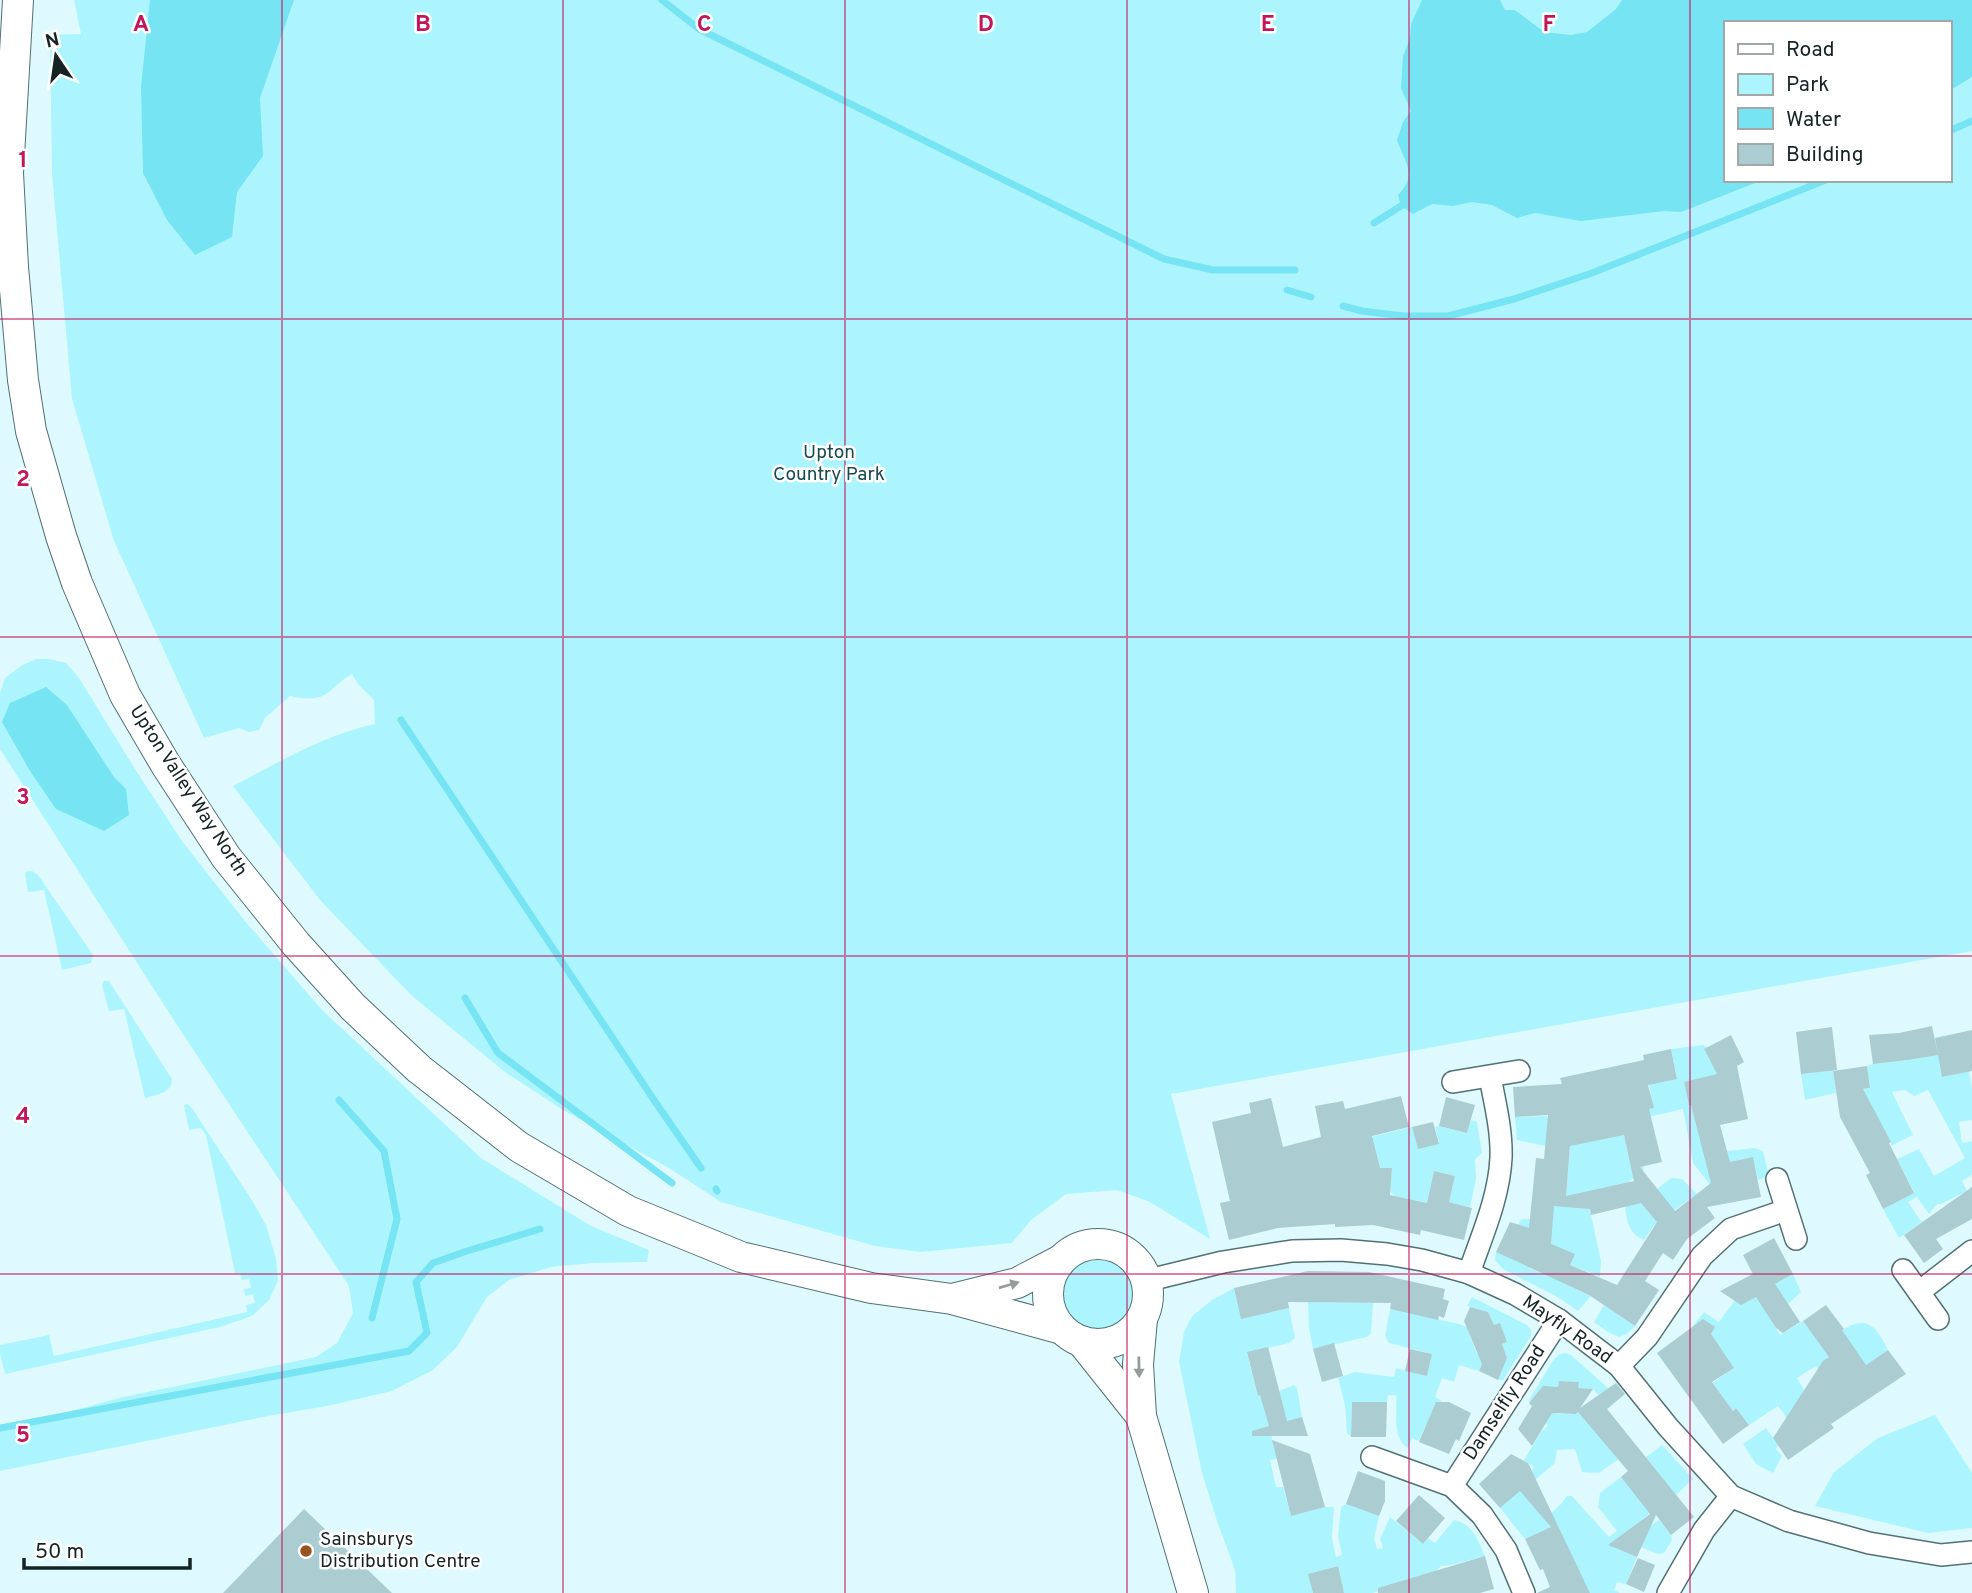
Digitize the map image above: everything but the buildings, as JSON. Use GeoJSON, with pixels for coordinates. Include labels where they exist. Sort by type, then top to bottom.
{"type":"FeatureCollection","features":[{"type":"Feature","properties":{"kind":"street","name":"Upton Valley Way North"},"geometry":{"type":"LineString","coordinates":[[18,0],[8,173],[16,304],[31,431],[77,583],[125,695],[166,765],[226,857],[296,944],[353,1007],[419,1069],[519,1147],[628,1210],[741,1257],[871,1287],[952,1299],[1072,1335]]}},
{"type":"Feature","properties":{"kind":"street"},"geometry":{"type":"LineString","coordinates":[[1453,1082],[1519,1071]]}},
{"type":"Feature","properties":{"kind":"street"},"geometry":{"type":"LineString","coordinates":[[1469,1273],[1495,1198],[1501,1157],[1497,1112],[1490,1077]]}},
{"type":"Feature","properties":{"kind":"street"},"geometry":{"type":"LineString","coordinates":[[1777,1179],[1796,1239]]}},
{"type":"Feature","properties":{"kind":"street"},"geometry":{"type":"LineString","coordinates":[[1619,1366],[1647,1337],[1702,1256],[1731,1229],[1786,1210]]}},
{"type":"Feature","properties":{"kind":"street"},"geometry":{"type":"LineString","coordinates":[[1141,1416],[1072,1335],[1057,1323],[1050,1308],[1048,1291],[1052,1274],[1061,1260],[1074,1250],[1089,1245],[1105,1245],[1121,1250],[1134,1259],[1145,1281],[1148,1291],[1147,1304],[1142,1319],[1138,1364],[1141,1416],[1193,1593]]}},
{"type":"Feature","properties":{"kind":"street","name":"Mayfly Road"},"geometry":{"type":"LineString","coordinates":[[1145,1281],[1223,1262],[1304,1251],[1341,1250],[1422,1260],[1469,1273],[1515,1294],[1559,1320],[1619,1366],[1668,1427],[1731,1496],[1789,1521],[1869,1544],[1941,1555],[1972,1552]]}},
{"type":"Feature","properties":{"kind":"street"},"geometry":{"type":"LineString","coordinates":[[1919,1293],[1972,1251]]}},
{"type":"Feature","properties":{"kind":"street","name":"Upton Valley Way North"},"geometry":{"type":"LineString","coordinates":[[952,1299],[1017,1283],[1061,1260]]}},
{"type":"Feature","properties":{"kind":"street"},"geometry":{"type":"LineString","coordinates":[[1903,1270],[1938,1319]]}},
{"type":"Feature","properties":{"kind":"street"},"geometry":{"type":"LineString","coordinates":[[1072,1335],[1098,1345],[1111,1343],[1123,1338],[1142,1319]]}},
{"type":"Feature","properties":{"kind":"street","name":"Damselfly Road"},"geometry":{"type":"LineString","coordinates":[[1452,1486],[1559,1320]]}},
{"type":"Feature","properties":{"kind":"street"},"geometry":{"type":"LineString","coordinates":[[1372,1457],[1452,1486],[1482,1515],[1506,1550],[1524,1593]]}},
{"type":"Feature","properties":{"kind":"street"},"geometry":{"type":"LineString","coordinates":[[1668,1593],[1704,1530],[1731,1496]]}},
{"type":"Feature","properties":{"kind":"green space","name":"Upton Country Park"},"geometry":{"type":"Polygon","coordinates":[[[74,0],[1972,0],[1972,951],[1171,1094],[1210,1239],[1150,1202],[1117,1190],[1066,1194],[1031,1220],[1012,1243],[921,1252],[875,1246],[721,1202],[669,1168],[563,1110],[505,1072],[411,995],[320,900],[233,786],[320,742],[375,724],[374,700],[352,674],[320,697],[290,696],[265,718],[259,730],[249,732],[239,728],[204,738],[114,541],[72,399],[52,174],[50,35],[81,34],[74,0]]]}},
{"type":"Feature","properties":{"kind":"green space"},"geometry":{"type":"Polygon","coordinates":[[[37,659],[66,663],[79,678],[182,841],[244,920],[322,1010],[481,1158],[591,1226],[649,1250],[647,1262],[551,1267],[509,1280],[487,1297],[457,1347],[433,1370],[392,1391],[0,1471],[0,1431],[119,1398],[316,1357],[337,1343],[353,1313],[349,1286],[0,749],[0,693],[5,678],[22,665],[37,659]]]}},
{"type":"Feature","properties":{"kind":"green space"},"geometry":{"type":"Polygon","coordinates":[[[27,871],[38,875],[93,955],[91,963],[62,970],[44,890],[28,892],[25,874],[27,871]]]}},
{"type":"Feature","properties":{"kind":"green space"},"geometry":{"type":"Polygon","coordinates":[[[104,981],[109,981],[172,1079],[163,1093],[145,1098],[124,1009],[109,1011],[102,985],[104,981]]]}},
{"type":"Feature","properties":{"kind":"green space"},"geometry":{"type":"Polygon","coordinates":[[[1936,1038],[1943,1077],[1969,1071],[1972,1120],[1959,1122],[1962,1143],[1972,1141],[1972,1175],[1962,1181],[1967,1191],[1937,1204],[1929,1214],[1917,1197],[1908,1202],[1923,1221],[1899,1238],[1883,1209],[1914,1192],[1897,1159],[1919,1149],[1934,1176],[1965,1158],[1928,1090],[1914,1096],[1905,1090],[1892,1092],[1913,1135],[1891,1146],[1860,1090],[1870,1088],[1867,1066],[1937,1055],[1936,1038]]]}},
{"type":"Feature","properties":{"kind":"green space"},"geometry":{"type":"Polygon","coordinates":[[[1702,1045],[1708,1047],[1704,1050],[1718,1075],[1684,1082],[1690,1105],[1711,1099],[1721,1128],[1699,1134],[1727,1151],[1754,1148],[1763,1151],[1769,1176],[1758,1180],[1753,1158],[1738,1160],[1722,1185],[1726,1204],[1724,1203],[1693,1163],[1683,1109],[1591,1130],[1593,1141],[1624,1135],[1632,1169],[1644,1166],[1643,1171],[1626,1184],[1657,1189],[1671,1178],[1682,1179],[1697,1194],[1655,1224],[1644,1240],[1632,1231],[1625,1207],[1586,1192],[1601,1261],[1600,1277],[1573,1266],[1565,1284],[1591,1296],[1578,1311],[1556,1296],[1503,1269],[1495,1260],[1496,1252],[1527,1266],[1518,1225],[1521,1219],[1553,1220],[1553,1209],[1530,1208],[1532,1204],[1565,1206],[1570,1149],[1517,1140],[1515,1117],[1547,1116],[1553,1138],[1653,1108],[1649,1084],[1677,1078],[1671,1049],[1702,1045]],[[1541,1240],[1529,1268],[1562,1282],[1541,1240]]]}},
{"type":"Feature","properties":{"kind":"green space"},"geometry":{"type":"Polygon","coordinates":[[[1834,1047],[1836,1093],[1805,1100],[1801,1074],[1817,1072],[1834,1047]]]}},
{"type":"Feature","properties":{"kind":"green space"},"geometry":{"type":"Polygon","coordinates":[[[187,1104],[266,1225],[276,1259],[278,1281],[269,1300],[252,1316],[220,1327],[5,1374],[0,1345],[49,1335],[54,1356],[247,1312],[246,1305],[255,1303],[253,1294],[245,1296],[244,1289],[251,1288],[249,1279],[242,1280],[240,1273],[235,1273],[206,1135],[201,1128],[189,1130],[184,1105],[187,1104]]]}},
{"type":"Feature","properties":{"kind":"green space"},"geometry":{"type":"Polygon","coordinates":[[[1471,1120],[1477,1122],[1482,1153],[1475,1159],[1476,1179],[1470,1207],[1449,1202],[1455,1176],[1434,1171],[1427,1203],[1395,1196],[1390,1191],[1392,1169],[1371,1167],[1318,1138],[1349,1131],[1372,1139],[1374,1136],[1412,1127],[1418,1148],[1439,1143],[1435,1127],[1467,1133],[1471,1120]]]}},
{"type":"Feature","properties":{"kind":"green space"},"geometry":{"type":"Polygon","coordinates":[[[1098,1260],[1118,1266],[1128,1276],[1134,1296],[1128,1316],[1118,1326],[1098,1332],[1078,1326],[1068,1316],[1062,1296],[1068,1276],[1078,1266],[1098,1260]]]}},
{"type":"Feature","properties":{"kind":"green space"},"geometry":{"type":"Polygon","coordinates":[[[1769,1264],[1779,1282],[1793,1274],[1801,1292],[1769,1317],[1780,1335],[1803,1321],[1821,1345],[1850,1326],[1866,1324],[1881,1336],[1888,1350],[1865,1366],[1848,1340],[1829,1386],[1816,1366],[1797,1378],[1808,1396],[1797,1432],[1778,1406],[1749,1425],[1736,1408],[1723,1418],[1730,1407],[1713,1383],[1733,1368],[1692,1327],[1704,1312],[1719,1322],[1735,1300],[1726,1293],[1733,1284],[1744,1303],[1752,1273],[1769,1264]]]}},
{"type":"Feature","properties":{"kind":"green space"},"geometry":{"type":"Polygon","coordinates":[[[1234,1288],[1241,1318],[1289,1308],[1295,1338],[1289,1343],[1247,1353],[1258,1396],[1294,1385],[1297,1388],[1302,1417],[1269,1426],[1277,1459],[1270,1460],[1276,1487],[1283,1487],[1291,1516],[1334,1507],[1332,1538],[1336,1557],[1342,1555],[1338,1537],[1341,1507],[1346,1504],[1379,1516],[1374,1539],[1377,1549],[1383,1548],[1380,1539],[1390,1517],[1423,1544],[1428,1538],[1435,1543],[1454,1520],[1470,1528],[1485,1556],[1441,1566],[1435,1572],[1373,1593],[1344,1593],[1337,1566],[1309,1574],[1313,1593],[1236,1593],[1235,1570],[1202,1473],[1179,1362],[1184,1332],[1192,1316],[1212,1300],[1234,1288]]]}},
{"type":"Feature","properties":{"kind":"green space"},"geometry":{"type":"Polygon","coordinates":[[[1472,1297],[1527,1325],[1531,1330],[1531,1336],[1503,1380],[1498,1380],[1507,1358],[1502,1344],[1507,1342],[1500,1324],[1494,1325],[1488,1312],[1467,1306],[1472,1297]]]}},
{"type":"Feature","properties":{"kind":"green space"},"geometry":{"type":"Polygon","coordinates":[[[1308,1302],[1373,1303],[1371,1333],[1367,1337],[1313,1349],[1308,1302]]]}},
{"type":"Feature","properties":{"kind":"green space"},"geometry":{"type":"Polygon","coordinates":[[[1604,1305],[1635,1326],[1619,1337],[1608,1332],[1594,1322],[1604,1305]]]}},
{"type":"Feature","properties":{"kind":"green space"},"geometry":{"type":"Polygon","coordinates":[[[1390,1309],[1459,1324],[1474,1330],[1470,1336],[1477,1354],[1485,1356],[1479,1371],[1459,1365],[1454,1382],[1442,1378],[1435,1397],[1441,1400],[1429,1427],[1425,1427],[1419,1441],[1412,1438],[1408,1448],[1397,1431],[1396,1395],[1388,1395],[1387,1402],[1352,1402],[1351,1437],[1347,1433],[1345,1405],[1338,1378],[1355,1372],[1394,1377],[1396,1368],[1427,1376],[1432,1354],[1389,1343],[1385,1336],[1390,1309]]]}},
{"type":"Feature","properties":{"kind":"green space"},"geometry":{"type":"Polygon","coordinates":[[[1566,1353],[1617,1396],[1610,1407],[1593,1389],[1578,1388],[1578,1382],[1559,1381],[1558,1387],[1543,1387],[1529,1403],[1554,1359],[1559,1354],[1566,1353]]]}},
{"type":"Feature","properties":{"kind":"green space"},"geometry":{"type":"Polygon","coordinates":[[[1553,1407],[1557,1414],[1577,1414],[1577,1409],[1619,1459],[1599,1473],[1582,1472],[1575,1449],[1557,1450],[1555,1463],[1521,1492],[1545,1519],[1567,1496],[1572,1496],[1609,1537],[1617,1531],[1598,1507],[1600,1493],[1621,1477],[1650,1513],[1629,1530],[1634,1538],[1659,1520],[1671,1535],[1672,1540],[1664,1553],[1658,1554],[1619,1538],[1615,1548],[1637,1557],[1626,1584],[1617,1582],[1614,1590],[1620,1593],[1590,1593],[1556,1525],[1525,1539],[1500,1508],[1524,1485],[1534,1467],[1524,1460],[1541,1432],[1548,1426],[1542,1418],[1553,1407]]]}},
{"type":"Feature","properties":{"kind":"green space"},"geometry":{"type":"Polygon","coordinates":[[[1935,1415],[1972,1473],[1972,1528],[1928,1533],[1815,1506],[1834,1472],[1878,1438],[1935,1415]]]}},
{"type":"Feature","properties":{"kind":"green space"},"geometry":{"type":"Polygon","coordinates":[[[1766,1428],[1782,1456],[1773,1473],[1756,1464],[1743,1444],[1766,1428]]]}},
{"type":"Feature","properties":{"kind":"green space"},"geometry":{"type":"Polygon","coordinates":[[[1662,1445],[1693,1479],[1676,1495],[1646,1457],[1662,1445]]]}},
{"type":"Feature","properties":{"kind":"water"},"geometry":{"type":"Polygon","coordinates":[[[150,0],[294,0],[260,98],[263,156],[237,192],[232,237],[195,255],[167,220],[143,173],[141,87],[150,0]]]}},
{"type":"Feature","properties":{"kind":"water"},"geometry":{"type":"Polygon","coordinates":[[[1422,0],[1500,0],[1505,10],[1515,10],[1544,32],[1571,35],[1587,32],[1616,9],[1622,0],[1972,0],[1972,77],[1951,90],[1951,21],[1724,21],[1724,182],[1758,182],[1681,212],[1664,211],[1581,221],[1535,213],[1517,218],[1492,205],[1472,202],[1453,206],[1432,204],[1413,214],[1401,206],[1398,195],[1409,175],[1397,140],[1403,122],[1411,111],[1401,88],[1403,56],[1410,38],[1411,24],[1422,0]]]}},
{"type":"Feature","properties":{"kind":"water"},"geometry":{"type":"Polygon","coordinates":[[[46,687],[67,705],[114,777],[126,789],[129,815],[104,831],[56,809],[2,722],[10,703],[46,687]]]}},
{"type":"Feature","properties":{"kind":"waterway"},"geometry":{"type":"LineString","coordinates":[[662,0],[699,29],[1164,259],[1213,270],[1295,270]]}},
{"type":"Feature","properties":{"kind":"waterway"},"geometry":{"type":"LineString","coordinates":[[1951,130],[1972,121]]}},
{"type":"Feature","properties":{"kind":"waterway"},"geometry":{"type":"LineString","coordinates":[[1343,306],[1403,316],[1448,316],[1514,299],[1592,273],[1821,182]]}},
{"type":"Feature","properties":{"kind":"waterway"},"geometry":{"type":"LineString","coordinates":[[1374,223],[1401,206]]}},
{"type":"Feature","properties":{"kind":"waterway"},"geometry":{"type":"LineString","coordinates":[[1287,290],[1311,297]]}},
{"type":"Feature","properties":{"kind":"waterway"},"geometry":{"type":"LineString","coordinates":[[401,720],[701,1168]]}},
{"type":"Feature","properties":{"kind":"waterway"},"geometry":{"type":"LineString","coordinates":[[465,998],[498,1053],[672,1183]]}},
{"type":"Feature","properties":{"kind":"waterway"},"geometry":{"type":"LineString","coordinates":[[339,1100],[384,1151],[397,1219],[372,1318]]}},
{"type":"Feature","properties":{"kind":"waterway"},"geometry":{"type":"LineString","coordinates":[[0,1428],[409,1351],[427,1333],[416,1282],[433,1263],[540,1229]]}},
{"type":"Feature","properties":{"kind":"place","name":"Sainsburys Distribution Centre"},"geometry":{"type":"Point","coordinates":[306,1551]}}]}
